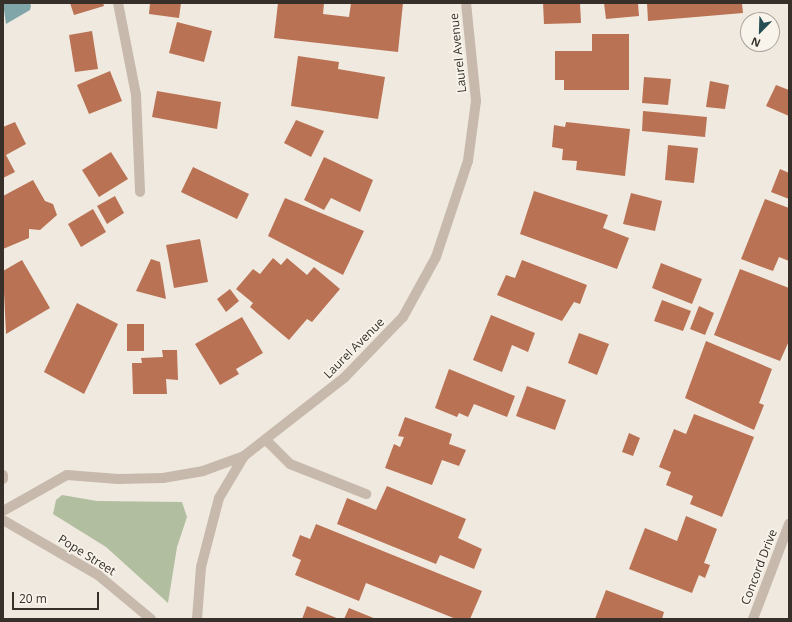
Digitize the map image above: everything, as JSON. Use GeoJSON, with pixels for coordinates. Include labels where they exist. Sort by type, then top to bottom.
{"type":"FeatureCollection","features":[{"type":"Feature","properties":{"kind":"street"},"geometry":{"type":"LineString","coordinates":[[118,3],[136,95],[140,192]]}},
{"type":"Feature","properties":{"kind":"street","name":"Laurel Avenue"},"geometry":{"type":"LineString","coordinates":[[3,511],[67,474],[118,479],[162,478],[203,471],[244,456],[345,377],[403,317],[436,257],[468,161],[476,101],[466,3]]}},
{"type":"Feature","properties":{"kind":"street"},"geometry":{"type":"LineString","coordinates":[[266,440],[290,464],[366,494]]}},
{"type":"Feature","properties":{"kind":"street"},"geometry":{"type":"LineString","coordinates":[[197,619],[201,567],[219,498],[244,456]]}},
{"type":"Feature","properties":{"kind":"street","name":"Pope Street"},"geometry":{"type":"LineString","coordinates":[[3,520],[98,575],[151,619]]}},
{"type":"Feature","properties":{"kind":"street","name":"Concord Drive"},"geometry":{"type":"LineString","coordinates":[[753,619],[789,524]]}},
{"type":"Feature","properties":{"kind":"green space"},"geometry":{"type":"Polygon","coordinates":[[[62,495],[97,501],[182,502],[187,517],[177,547],[168,603],[106,547],[53,514],[56,500],[62,495]]]}},
{"type":"Feature","properties":{"kind":"water"},"geometry":{"type":"Polygon","coordinates":[[[3,3],[30,3],[31,6],[30,10],[6,24],[3,3]]]}},
{"type":"Feature","properties":{"kind":"building"},"geometry":{"type":"Polygon","coordinates":[[[70,3],[103,3],[104,6],[74,15],[70,3]]]}},
{"type":"Feature","properties":{"kind":"building"},"geometry":{"type":"Polygon","coordinates":[[[150,3],[181,3],[179,18],[149,14],[150,3]]]}},
{"type":"Feature","properties":{"kind":"building"},"geometry":{"type":"Polygon","coordinates":[[[278,3],[324,3],[323,14],[349,17],[351,3],[403,3],[398,52],[274,38],[278,3]]]}},
{"type":"Feature","properties":{"kind":"building"},"geometry":{"type":"Polygon","coordinates":[[[543,3],[580,3],[581,23],[544,24],[543,3]]]}},
{"type":"Feature","properties":{"kind":"building"},"geometry":{"type":"Polygon","coordinates":[[[604,3],[638,3],[639,16],[606,19],[604,3]]]}},
{"type":"Feature","properties":{"kind":"building"},"geometry":{"type":"Polygon","coordinates":[[[647,3],[742,3],[743,12],[740,13],[648,21],[647,3]]]}},
{"type":"Feature","properties":{"kind":"building"},"geometry":{"type":"Polygon","coordinates":[[[177,22],[212,31],[204,62],[169,53],[177,22]]]}},
{"type":"Feature","properties":{"kind":"building"},"geometry":{"type":"Polygon","coordinates":[[[92,31],[98,69],[75,72],[69,35],[92,31]]]}},
{"type":"Feature","properties":{"kind":"building"},"geometry":{"type":"Polygon","coordinates":[[[592,34],[629,34],[629,90],[564,90],[564,80],[555,80],[555,51],[592,51],[592,34]]]}},
{"type":"Feature","properties":{"kind":"building"},"geometry":{"type":"Polygon","coordinates":[[[298,56],[339,62],[338,69],[385,77],[378,119],[291,106],[298,56]]]}},
{"type":"Feature","properties":{"kind":"building"},"geometry":{"type":"Polygon","coordinates":[[[110,71],[122,101],[89,114],[77,85],[110,71]]]}},
{"type":"Feature","properties":{"kind":"building"},"geometry":{"type":"Polygon","coordinates":[[[644,77],[671,79],[668,105],[642,103],[644,77]]]}},
{"type":"Feature","properties":{"kind":"building"},"geometry":{"type":"Polygon","coordinates":[[[710,81],[729,85],[725,109],[706,107],[710,81]]]}},
{"type":"Feature","properties":{"kind":"building"},"geometry":{"type":"Polygon","coordinates":[[[776,85],[789,90],[789,116],[766,106],[776,85]]]}},
{"type":"Feature","properties":{"kind":"building"},"geometry":{"type":"Polygon","coordinates":[[[157,91],[221,102],[217,129],[152,117],[157,91]]]}},
{"type":"Feature","properties":{"kind":"building"},"geometry":{"type":"Polygon","coordinates":[[[643,111],[707,117],[705,137],[642,131],[643,111]]]}},
{"type":"Feature","properties":{"kind":"building"},"geometry":{"type":"Polygon","coordinates":[[[296,120],[324,131],[311,157],[284,143],[296,120]]]}},
{"type":"Feature","properties":{"kind":"building"},"geometry":{"type":"Polygon","coordinates":[[[15,122],[26,144],[6,155],[15,172],[3,178],[3,127],[15,122]]]}},
{"type":"Feature","properties":{"kind":"building"},"geometry":{"type":"Polygon","coordinates":[[[566,122],[630,129],[625,176],[576,170],[577,161],[562,160],[563,149],[552,147],[554,125],[565,127],[566,122]]]}},
{"type":"Feature","properties":{"kind":"building"},"geometry":{"type":"Polygon","coordinates":[[[668,145],[698,148],[694,183],[665,180],[668,145]]]}},
{"type":"Feature","properties":{"kind":"building"},"geometry":{"type":"Polygon","coordinates":[[[111,152],[128,179],[99,197],[82,170],[111,152]]]}},
{"type":"Feature","properties":{"kind":"building"},"geometry":{"type":"Polygon","coordinates":[[[324,157],[373,180],[360,212],[331,198],[324,210],[304,200],[324,157]]]}},
{"type":"Feature","properties":{"kind":"building"},"geometry":{"type":"Polygon","coordinates":[[[193,167],[249,194],[237,219],[181,192],[193,167]]]}},
{"type":"Feature","properties":{"kind":"building"},"geometry":{"type":"Polygon","coordinates":[[[780,169],[789,173],[789,199],[771,192],[780,169]]]}},
{"type":"Feature","properties":{"kind":"building"},"geometry":{"type":"Polygon","coordinates":[[[33,180],[45,201],[53,204],[57,215],[40,230],[29,229],[29,238],[3,249],[3,196],[33,180]]]}},
{"type":"Feature","properties":{"kind":"building"},"geometry":{"type":"Polygon","coordinates":[[[534,191],[608,215],[603,228],[629,238],[617,269],[520,234],[534,191]]]}},
{"type":"Feature","properties":{"kind":"building"},"geometry":{"type":"Polygon","coordinates":[[[631,193],[662,201],[655,231],[623,224],[631,193]]]}},
{"type":"Feature","properties":{"kind":"building"},"geometry":{"type":"Polygon","coordinates":[[[115,196],[124,213],[107,224],[97,206],[115,196]]]}},
{"type":"Feature","properties":{"kind":"building"},"geometry":{"type":"Polygon","coordinates":[[[285,198],[364,231],[343,275],[268,236],[285,198]]]}},
{"type":"Feature","properties":{"kind":"building"},"geometry":{"type":"Polygon","coordinates":[[[765,199],[789,208],[789,261],[779,257],[773,271],[741,259],[765,199]]]}},
{"type":"Feature","properties":{"kind":"building"},"geometry":{"type":"Polygon","coordinates":[[[93,209],[106,232],[81,247],[68,224],[93,209]]]}},
{"type":"Feature","properties":{"kind":"building"},"geometry":{"type":"Polygon","coordinates":[[[200,239],[208,282],[174,288],[166,245],[200,239]]]}},
{"type":"Feature","properties":{"kind":"building"},"geometry":{"type":"Polygon","coordinates":[[[273,258],[281,265],[287,258],[307,275],[314,267],[340,289],[312,322],[307,319],[289,340],[250,307],[253,303],[236,289],[253,269],[260,274],[273,258]]]}},
{"type":"Feature","properties":{"kind":"building"},"geometry":{"type":"Polygon","coordinates":[[[151,259],[160,262],[166,299],[136,291],[151,259]]]}},
{"type":"Feature","properties":{"kind":"building"},"geometry":{"type":"Polygon","coordinates":[[[22,260],[50,308],[6,334],[3,271],[22,260]]]}},
{"type":"Feature","properties":{"kind":"building"},"geometry":{"type":"Polygon","coordinates":[[[522,260],[587,285],[580,304],[574,302],[562,321],[497,295],[506,275],[515,278],[522,260]]]}},
{"type":"Feature","properties":{"kind":"building"},"geometry":{"type":"Polygon","coordinates":[[[661,263],[702,279],[692,304],[652,288],[661,263]]]}},
{"type":"Feature","properties":{"kind":"building"},"geometry":{"type":"Polygon","coordinates":[[[740,269],[789,288],[789,341],[780,361],[714,335],[740,269]]]}},
{"type":"Feature","properties":{"kind":"building"},"geometry":{"type":"Polygon","coordinates":[[[230,289],[239,301],[226,312],[217,299],[230,289]]]}},
{"type":"Feature","properties":{"kind":"building"},"geometry":{"type":"Polygon","coordinates":[[[662,300],[691,311],[683,331],[654,321],[662,300]]]}},
{"type":"Feature","properties":{"kind":"building"},"geometry":{"type":"Polygon","coordinates":[[[77,303],[118,324],[84,394],[44,372],[77,303]]]}},
{"type":"Feature","properties":{"kind":"building"},"geometry":{"type":"Polygon","coordinates":[[[699,306],[714,313],[705,335],[690,329],[699,306]]]}},
{"type":"Feature","properties":{"kind":"building"},"geometry":{"type":"Polygon","coordinates":[[[491,315],[535,333],[528,352],[512,345],[502,372],[473,360],[491,315]]]}},
{"type":"Feature","properties":{"kind":"building"},"geometry":{"type":"Polygon","coordinates":[[[242,317],[263,353],[236,369],[239,374],[220,385],[195,344],[242,317]]]}},
{"type":"Feature","properties":{"kind":"building"},"geometry":{"type":"Polygon","coordinates":[[[127,324],[144,324],[144,351],[127,351],[127,324]]]}},
{"type":"Feature","properties":{"kind":"building"},"geometry":{"type":"Polygon","coordinates":[[[579,333],[609,344],[597,375],[568,363],[579,333]]]}},
{"type":"Feature","properties":{"kind":"building"},"geometry":{"type":"Polygon","coordinates":[[[706,341],[772,369],[759,403],[764,405],[754,430],[685,398],[706,341]]]}},
{"type":"Feature","properties":{"kind":"building"},"geometry":{"type":"Polygon","coordinates":[[[162,350],[177,350],[178,380],[166,379],[167,394],[133,394],[132,363],[142,363],[141,358],[163,357],[162,350]]]}},
{"type":"Feature","properties":{"kind":"building"},"geometry":{"type":"Polygon","coordinates":[[[449,369],[515,396],[507,417],[474,404],[468,417],[459,413],[457,417],[435,408],[449,369]]]}},
{"type":"Feature","properties":{"kind":"building"},"geometry":{"type":"Polygon","coordinates":[[[527,386],[566,400],[555,430],[516,416],[527,386]]]}},
{"type":"Feature","properties":{"kind":"building"},"geometry":{"type":"Polygon","coordinates":[[[694,414],[754,437],[722,517],[690,504],[693,496],[666,485],[671,472],[659,467],[674,429],[686,434],[694,414]]]}},
{"type":"Feature","properties":{"kind":"building"},"geometry":{"type":"Polygon","coordinates":[[[405,417],[452,434],[449,444],[466,450],[459,466],[442,460],[432,485],[385,468],[394,444],[400,447],[404,437],[398,436],[405,417]]]}},
{"type":"Feature","properties":{"kind":"building"},"geometry":{"type":"Polygon","coordinates":[[[629,433],[640,438],[633,456],[622,452],[629,433]]]}},
{"type":"Feature","properties":{"kind":"building"},"geometry":{"type":"Polygon","coordinates":[[[387,486],[466,519],[458,538],[482,549],[474,569],[440,555],[436,564],[337,524],[347,498],[376,510],[387,486]]]}},
{"type":"Feature","properties":{"kind":"building"},"geometry":{"type":"Polygon","coordinates":[[[686,516],[717,529],[704,563],[710,565],[705,578],[699,575],[692,593],[629,569],[645,528],[677,541],[686,516]]]}},
{"type":"Feature","properties":{"kind":"building"},"geometry":{"type":"Polygon","coordinates":[[[316,524],[482,591],[470,619],[456,619],[366,583],[359,601],[295,575],[301,560],[292,556],[300,535],[310,539],[316,524]]]}},
{"type":"Feature","properties":{"kind":"building"},"geometry":{"type":"Polygon","coordinates":[[[606,590],[664,612],[662,619],[595,619],[606,590]]]}},
{"type":"Feature","properties":{"kind":"building"},"geometry":{"type":"Polygon","coordinates":[[[307,606],[339,619],[302,619],[307,606]]]}},
{"type":"Feature","properties":{"kind":"building"},"geometry":{"type":"Polygon","coordinates":[[[349,608],[376,619],[344,619],[349,608]]]}}]}
